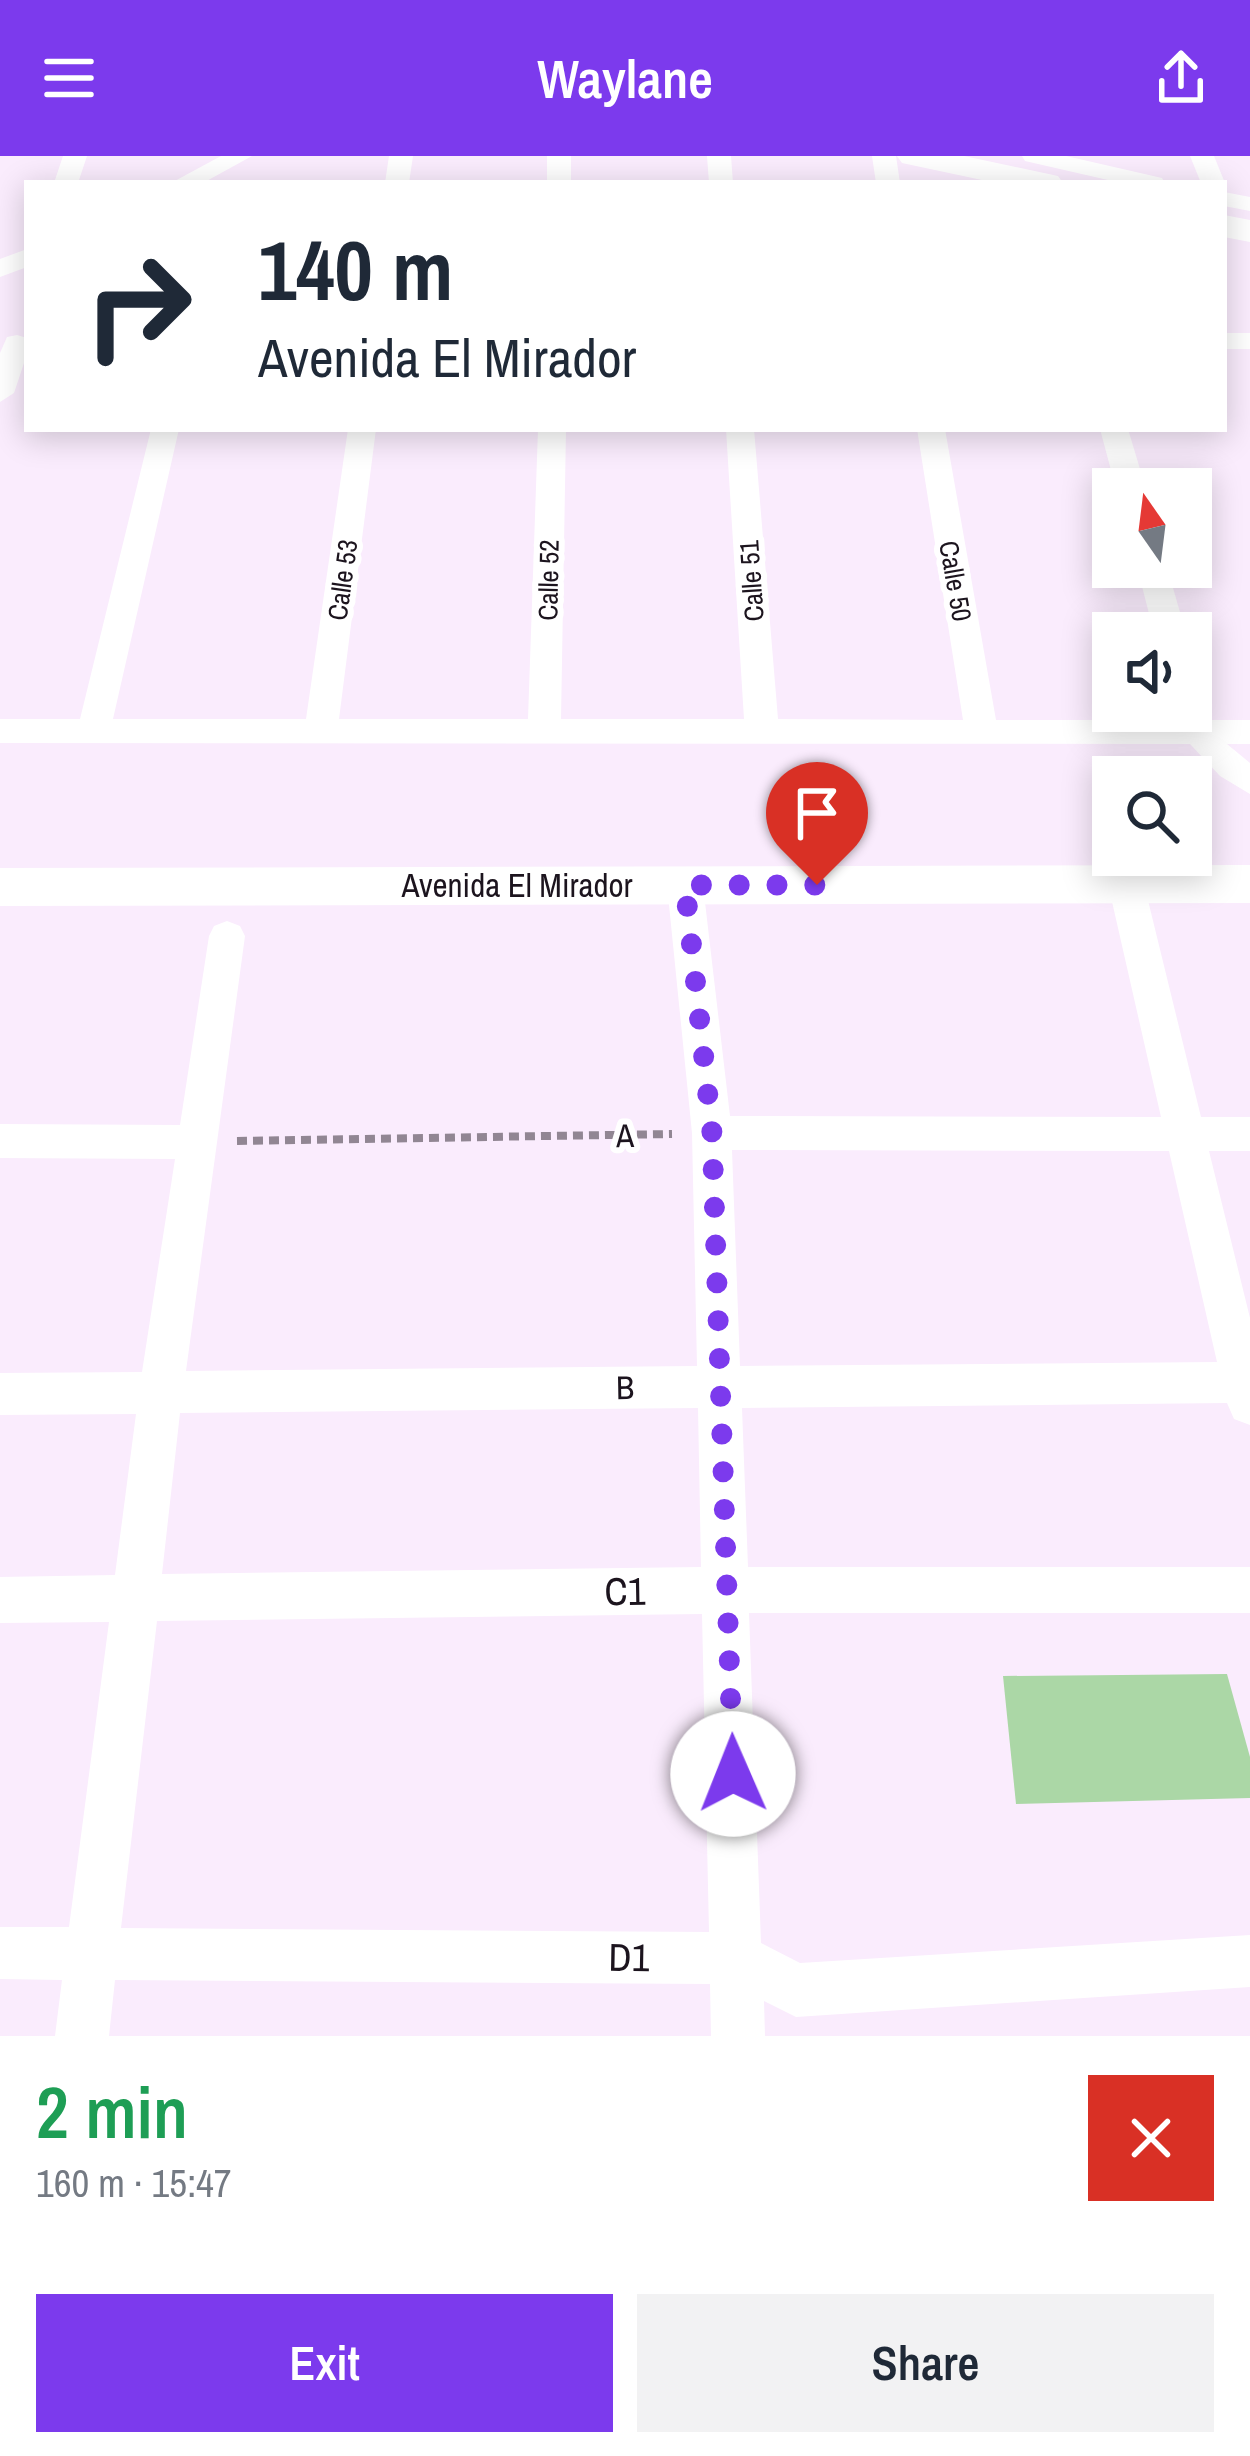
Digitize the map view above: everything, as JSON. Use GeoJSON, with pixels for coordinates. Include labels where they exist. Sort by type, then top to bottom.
{"type":"FeatureCollection","features":[{"type":"Feature","properties":{"kind":"street"},"geometry":{"type":"LineString","coordinates":[[189,180],[240,156]]}},
{"type":"Feature","properties":{"kind":"street"},"geometry":{"type":"LineString","coordinates":[[914,156],[1030,180]]}},
{"type":"Feature","properties":{"kind":"street"},"geometry":{"type":"LineString","coordinates":[[1037,156],[1140,180]]}},
{"type":"Feature","properties":{"kind":"street"},"geometry":{"type":"LineString","coordinates":[[0,393],[15,343]]}},
{"type":"Feature","properties":{"kind":"street"},"geometry":{"type":"LineString","coordinates":[[94,731],[164,432]]}},
{"type":"Feature","properties":{"kind":"street","name":"Calle 53"},"geometry":{"type":"LineString","coordinates":[[321,732],[362,432]]}},
{"type":"Feature","properties":{"kind":"street","name":"Calle 52"},"geometry":{"type":"LineString","coordinates":[[544,731],[552,432]]}},
{"type":"Feature","properties":{"kind":"street","name":"Calle 51"},"geometry":{"type":"LineString","coordinates":[[740,432],[762,734]]}},
{"type":"Feature","properties":{"kind":"street","name":"Calle 50"},"geometry":{"type":"LineString","coordinates":[[932,432],[982,732]]}},
{"type":"Feature","properties":{"kind":"street"},"geometry":{"type":"LineString","coordinates":[[1115,432],[1125,468]]}},
{"type":"Feature","properties":{"kind":"street"},"geometry":{"type":"LineString","coordinates":[[1212,724],[1250,732]]}},
{"type":"Feature","properties":{"kind":"street"},"geometry":{"type":"LineString","coordinates":[[0,731],[762,734],[1092,726]]}},
{"type":"Feature","properties":{"kind":"street"},"geometry":{"type":"LineString","coordinates":[[1201,732],[1213,752],[1250,781]]}},
{"type":"Feature","properties":{"kind":"street"},"geometry":{"type":"LineString","coordinates":[[1126,884],[1248,1391]]}},
{"type":"Feature","properties":{"kind":"street","name":"Avenida El Mirador"},"geometry":{"type":"LineString","coordinates":[[0,887],[1250,884]]}},
{"type":"Feature","properties":{"kind":"street"},"geometry":{"type":"LineString","coordinates":[[685,885],[712,1133],[738,2036]]}},
{"type":"Feature","properties":{"kind":"street"},"geometry":{"type":"LineString","coordinates":[[82,2036],[134,1596],[194,1142],[227,936]]}},
{"type":"Feature","properties":{"kind":"street"},"geometry":{"type":"LineString","coordinates":[[712,1133],[1250,1134]]}},
{"type":"Feature","properties":{"kind":"street"},"geometry":{"type":"LineString","coordinates":[[0,1142],[194,1142]]}},
{"type":"Feature","properties":{"kind":"street","name":"B"},"geometry":{"type":"LineString","coordinates":[[0,1394],[722,1386],[1248,1391]]}},
{"type":"Feature","properties":{"kind":"street","name":"C1"},"geometry":{"type":"LineString","coordinates":[[0,1600],[728,1590],[1250,1590]]}},
{"type":"Feature","properties":{"kind":"street","name":"D1"},"geometry":{"type":"LineString","coordinates":[[0,1953],[737,1958],[796,1990],[1250,1961]]}},
{"type":"Feature","properties":{"kind":"path","name":"A"},"geometry":{"type":"LineString","coordinates":[[194,1142],[712,1133]]}},
{"type":"Feature","properties":{"kind":"green space"},"geometry":{"type":"Polygon","coordinates":[[[1227,1674],[1250,1757],[1250,1798],[1016,1804],[1003,1676],[1227,1674]]]}},
{"type":"Feature","properties":{"kind":"route"},"geometry":{"type":"LineString","coordinates":[[733,1774],[712,1133],[685,885],[817,885]]}}]}
